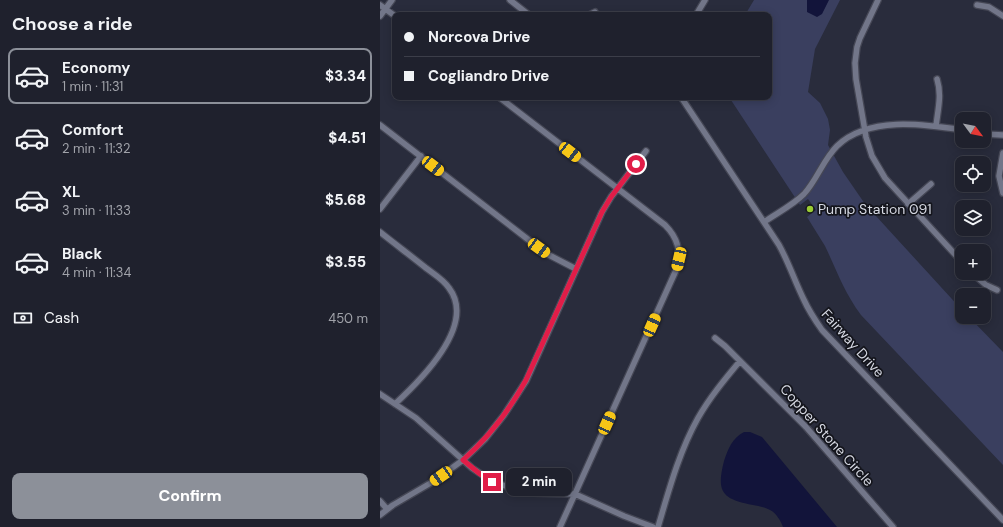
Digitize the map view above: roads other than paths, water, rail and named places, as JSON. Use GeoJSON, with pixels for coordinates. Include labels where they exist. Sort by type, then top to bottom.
{"type":"FeatureCollection","features":[{"type":"Feature","properties":{"kind":"street"},"geometry":{"type":"LineString","coordinates":[[380,16],[392,0]]}},
{"type":"Feature","properties":{"kind":"street"},"geometry":{"type":"LineString","coordinates":[[510,0],[525,12]]}},
{"type":"Feature","properties":{"kind":"street"},"geometry":{"type":"LineString","coordinates":[[698,12],[706,0]]}},
{"type":"Feature","properties":{"kind":"street"},"geometry":{"type":"LineString","coordinates":[[878,0],[860,38],[855,63],[856,79],[866,137],[876,163],[885,178],[955,254]]}},
{"type":"Feature","properties":{"kind":"street"},"geometry":{"type":"LineString","coordinates":[[380,5],[392,14]]}},
{"type":"Feature","properties":{"kind":"street"},"geometry":{"type":"LineString","coordinates":[[977,5],[989,7],[1003,16]]}},
{"type":"Feature","properties":{"kind":"street"},"geometry":{"type":"LineString","coordinates":[[936,126],[940,99],[940,89],[937,79]]}},
{"type":"Feature","properties":{"kind":"street"},"geometry":{"type":"LineString","coordinates":[[503,100],[669,230],[679,248],[677,268],[560,527]]}},
{"type":"Feature","properties":{"kind":"street","name":"Fairway Drive"},"geometry":{"type":"LineString","coordinates":[[683,100],[784,254],[803,299],[822,330],[1003,520]]}},
{"type":"Feature","properties":{"kind":"street"},"geometry":{"type":"LineString","coordinates":[[764,222],[804,194],[830,154],[839,144],[850,136],[864,130],[902,124],[955,129]]}},
{"type":"Feature","properties":{"kind":"street"},"geometry":{"type":"LineString","coordinates":[[380,125],[543,251],[576,269]]}},
{"type":"Feature","properties":{"kind":"street"},"geometry":{"type":"LineString","coordinates":[[991,134],[1003,135]]}},
{"type":"Feature","properties":{"kind":"street"},"geometry":{"type":"LineString","coordinates":[[380,515],[386,509],[434,481],[463,460],[496,426],[526,380],[602,212],[617,188],[646,151]]}},
{"type":"Feature","properties":{"kind":"street"},"geometry":{"type":"LineString","coordinates":[[1003,153],[999,176],[1003,193]]}},
{"type":"Feature","properties":{"kind":"street"},"geometry":{"type":"LineString","coordinates":[[380,209],[421,156]]}},
{"type":"Feature","properties":{"kind":"street"},"geometry":{"type":"LineString","coordinates":[[908,204],[931,184]]}},
{"type":"Feature","properties":{"kind":"street"},"geometry":{"type":"LineString","coordinates":[[380,232],[445,283],[454,297],[457,310],[454,327],[436,360],[395,404]]}},
{"type":"Feature","properties":{"kind":"street"},"geometry":{"type":"LineString","coordinates":[[980,280],[986,285],[997,290]]}},
{"type":"Feature","properties":{"kind":"street","name":"Copper Stone Circle"},"geometry":{"type":"LineString","coordinates":[[715,338],[725,346],[806,427],[893,527]]}},
{"type":"Feature","properties":{"kind":"street"},"geometry":{"type":"LineString","coordinates":[[658,527],[679,460],[691,432],[712,395],[740,361]]}},
{"type":"Feature","properties":{"kind":"street"},"geometry":{"type":"LineString","coordinates":[[380,394],[416,418],[463,460],[492,482],[505,487],[533,493],[575,494],[653,527]]}},
{"type":"Feature","properties":{"kind":"street"},"geometry":{"type":"LineString","coordinates":[[380,501],[386,509]]}},
{"type":"Feature","properties":{"kind":"place","name":"Pump Station 091"},"geometry":{"type":"Point","coordinates":[810,209]}}]}
